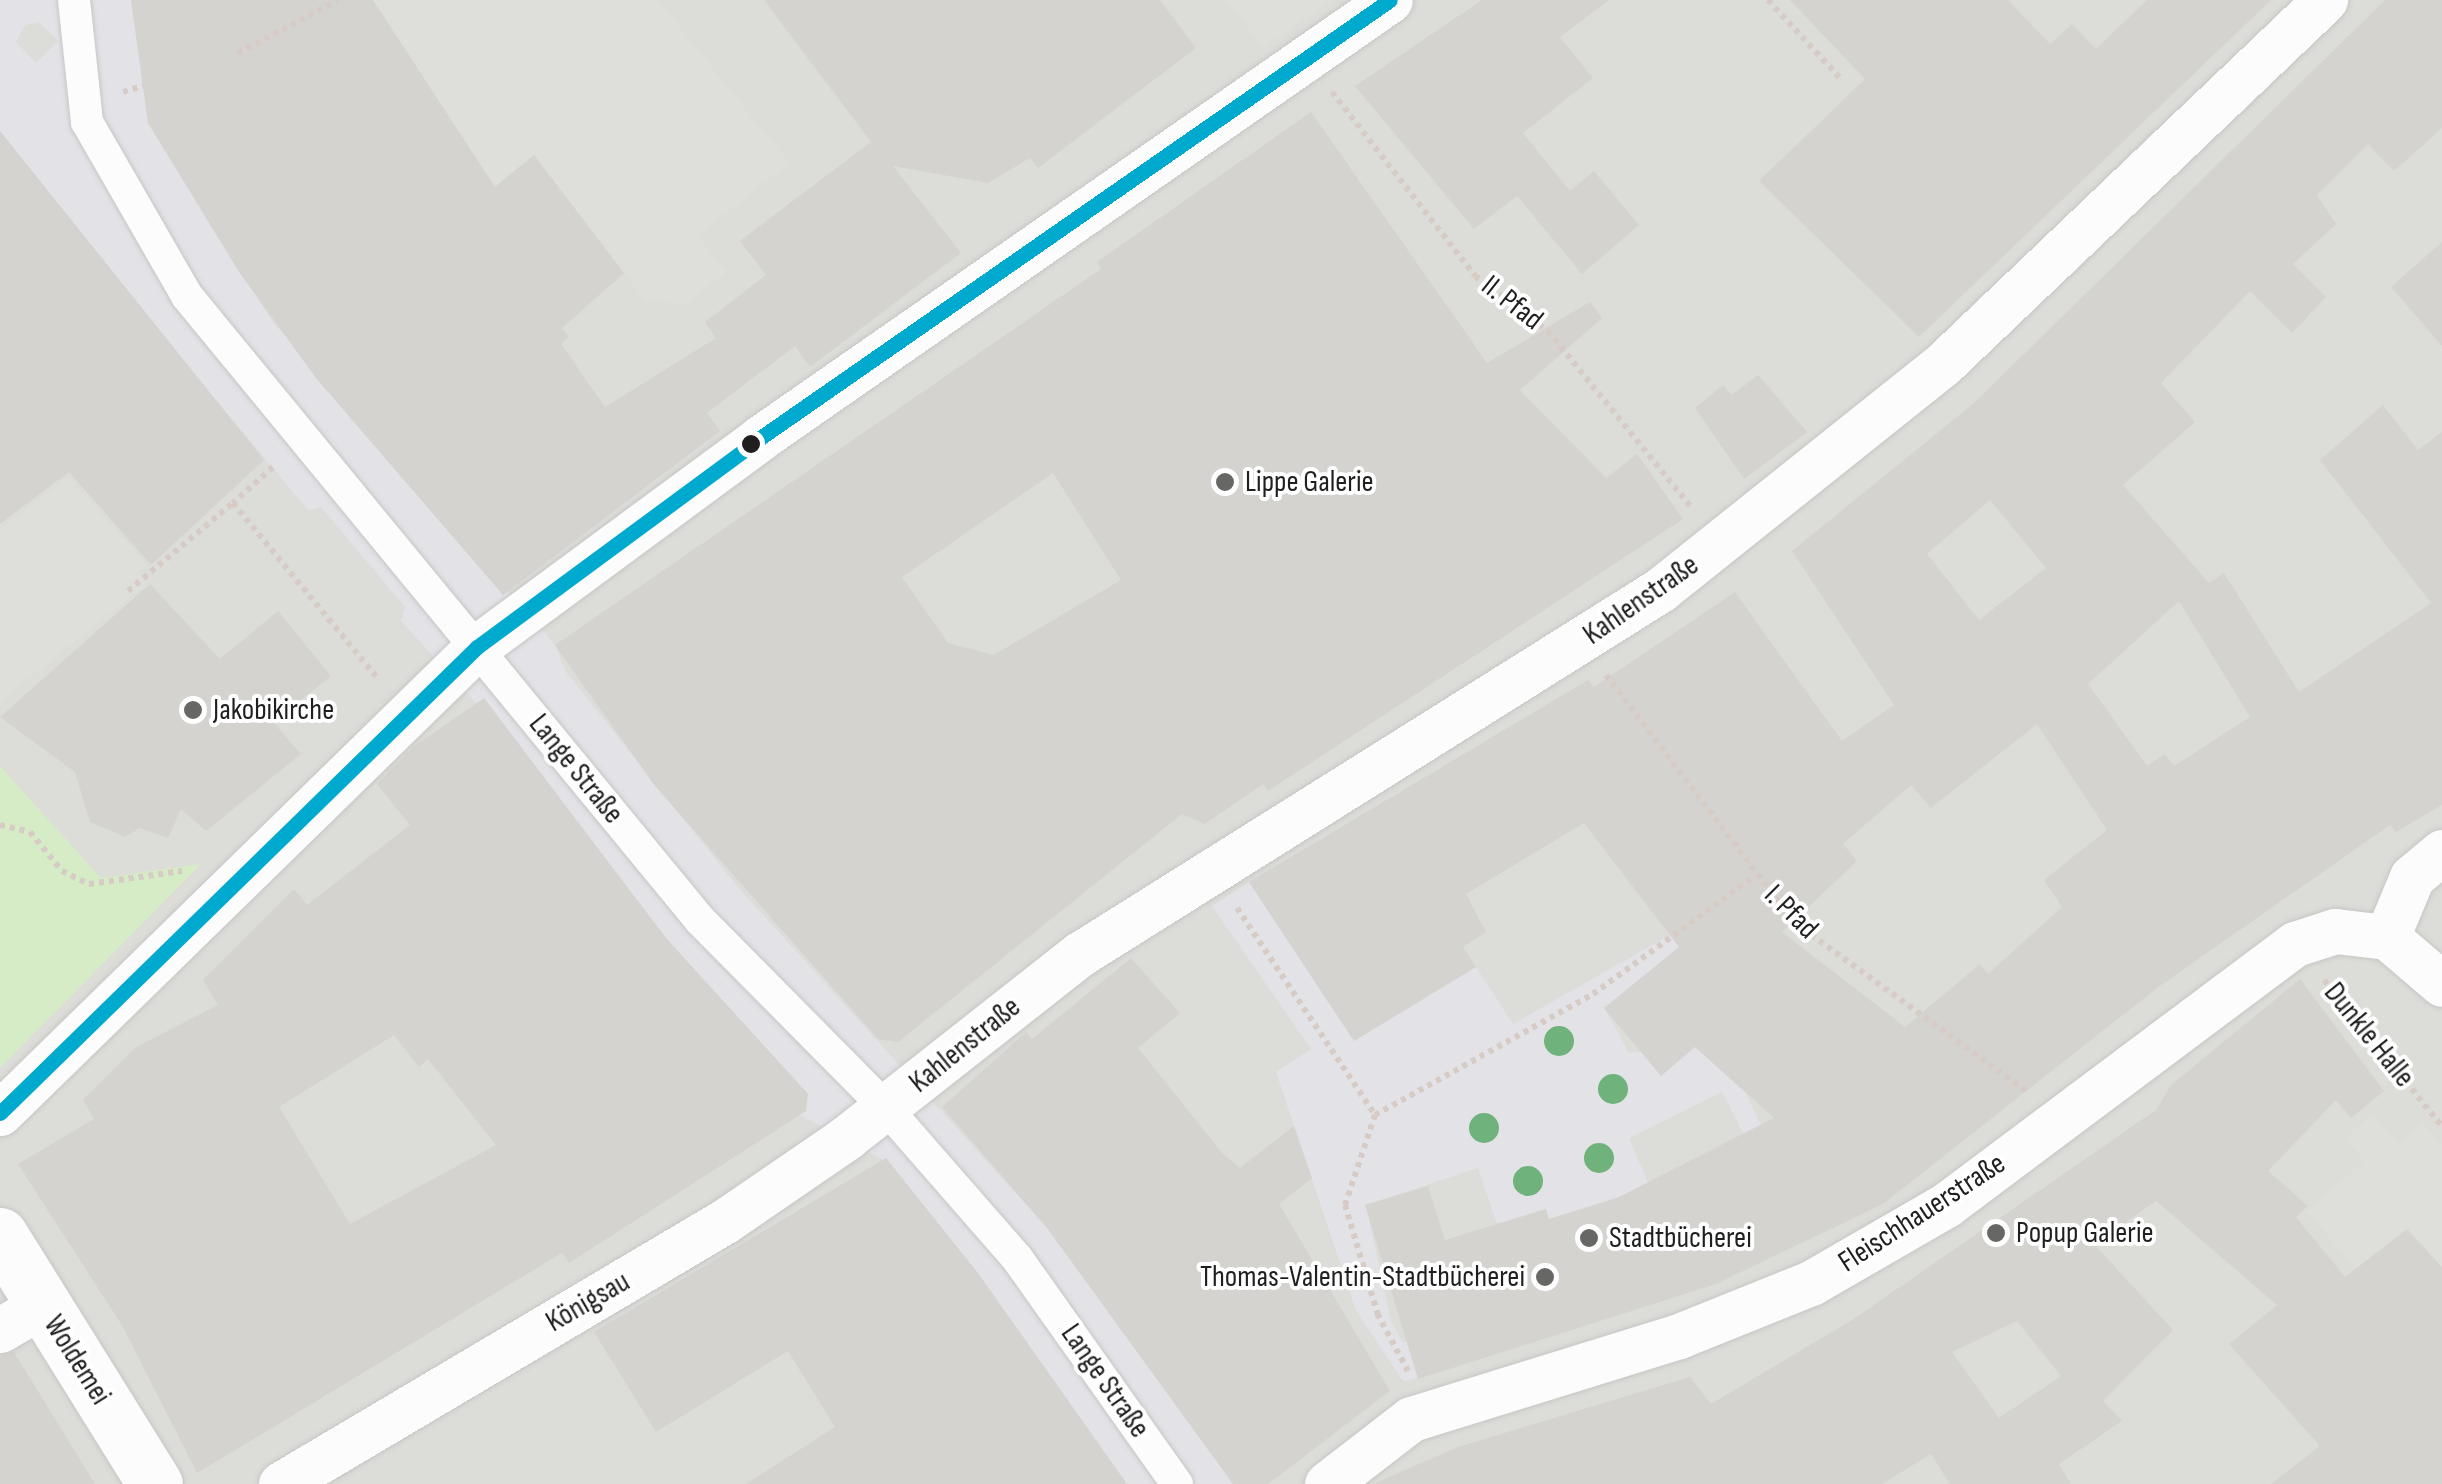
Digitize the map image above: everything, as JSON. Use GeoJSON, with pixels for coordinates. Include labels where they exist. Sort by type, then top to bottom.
{"type":"FeatureCollection","features":[{"type":"Feature","properties":{"kind":"street","name":"Lange Straße"},"geometry":{"type":"LineString","coordinates":[[74,0],[86,122],[188,296],[700,920],[886,1108],[1017,1258],[1178,1484]]}},
{"type":"Feature","properties":{"kind":"street"},"geometry":{"type":"LineString","coordinates":[[0,1113],[477,647],[760,438],[1390,0]]}},
{"type":"Feature","properties":{"kind":"street","name":"Kahlenstraße"},"geometry":{"type":"LineString","coordinates":[[886,1108],[1080,954],[1210,868],[1582,642],[1720,545],[1942,365],[2325,0]]}},
{"type":"Feature","properties":{"kind":"street"},"geometry":{"type":"LineString","coordinates":[[2442,852],[2412,877],[2387,936],[2442,984]]}},
{"type":"Feature","properties":{"kind":"street","name":"Fleischhauerstraße"},"geometry":{"type":"LineString","coordinates":[[1328,1484],[1430,1412],[1680,1336],[1811,1283],[1946,1206],[2295,944],[2335,932],[2387,936]]}},
{"type":"Feature","properties":{"kind":"street","name":"Königsau"},"geometry":{"type":"LineString","coordinates":[[282,1484],[725,1222],[886,1108]]}},
{"type":"Feature","properties":{"kind":"street","name":"Woldemei"},"geometry":{"type":"LineString","coordinates":[[0,1235],[22,1318],[156,1484]]}},
{"type":"Feature","properties":{"kind":"path"},"geometry":{"type":"LineString","coordinates":[[238,53],[338,0]]}},
{"type":"Feature","properties":{"kind":"path"},"geometry":{"type":"LineString","coordinates":[[1768,0],[1841,79]]}},
{"type":"Feature","properties":{"kind":"path","name":"II. Pfad"},"geometry":{"type":"LineString","coordinates":[[1306,59],[1475,276],[1548,331],[1720,545]]}},
{"type":"Feature","properties":{"kind":"path"},"geometry":{"type":"LineString","coordinates":[[128,591],[274,468]]}},
{"type":"Feature","properties":{"kind":"path"},"geometry":{"type":"LineString","coordinates":[[232,502],[379,682]]}},
{"type":"Feature","properties":{"kind":"path","name":"I. Pfad"},"geometry":{"type":"LineString","coordinates":[[1582,642],[1755,876],[1795,923],[2064,1117]]}},
{"type":"Feature","properties":{"kind":"path"},"geometry":{"type":"LineString","coordinates":[[366,695],[393,668]]}},
{"type":"Feature","properties":{"kind":"path"},"geometry":{"type":"LineString","coordinates":[[0,825],[30,832],[62,871],[89,884],[184,870],[198,857]]}},
{"type":"Feature","properties":{"kind":"path"},"geometry":{"type":"LineString","coordinates":[[1210,868],[1375,1115]]}},
{"type":"Feature","properties":{"kind":"path"},"geometry":{"type":"LineString","coordinates":[[1430,1412],[1378,1315],[1345,1205],[1375,1115],[1593,994],[1755,876]]}},
{"type":"Feature","properties":{"kind":"path","name":"Dunkle Halle"},"geometry":{"type":"LineString","coordinates":[[2295,944],[2442,1126]]}},
{"type":"Feature","properties":{"kind":"shaded area"},"geometry":{"type":"Polygon","coordinates":[[[0,0],[2442,0],[2442,1484],[0,1484],[0,0]]]}},
{"type":"Feature","properties":{"kind":"shaded area"},"geometry":{"type":"Polygon","coordinates":[[[0,0],[131,0],[149,125],[272,321],[555,645],[566,672],[737,886],[1049,1230],[1233,1484],[1127,1484],[891,1164],[800,1115],[808,1094],[671,944],[484,699],[477,704],[401,621],[405,607],[321,507],[309,511],[200,381],[0,174],[0,0]],[[39,22],[25,25],[16,42],[36,63],[58,41],[39,22]]]}},
{"type":"Feature","properties":{"kind":"shaded area"},"geometry":{"type":"Polygon","coordinates":[[[373,0],[658,0],[789,163],[698,236],[727,271],[685,305],[645,300],[534,156],[494,187],[373,0]]]}},
{"type":"Feature","properties":{"kind":"shaded area"},"geometry":{"type":"Polygon","coordinates":[[[1226,0],[1332,0],[1263,47],[1226,0]]]}},
{"type":"Feature","properties":{"kind":"shaded area"},"geometry":{"type":"Polygon","coordinates":[[[68,477],[147,565],[136,572],[146,584],[0,702],[0,530],[68,477]]]}},
{"type":"Feature","properties":{"kind":"shaded area"},"geometry":{"type":"Polygon","coordinates":[[[1249,882],[1354,1041],[1476,967],[1513,1024],[1749,890],[1605,1009],[1629,1053],[1695,1047],[1745,1092],[1761,1125],[1743,1133],[1722,1092],[1629,1138],[1650,1187],[1549,1219],[1545,1209],[1497,1224],[1478,1168],[1366,1205],[1391,1321],[1403,1343],[1418,1338],[1430,1375],[1403,1381],[1356,1311],[1276,1072],[1311,1049],[1212,906],[1249,882]]]}},
{"type":"Feature","properties":{"kind":"shaded area"},"geometry":{"type":"Polygon","coordinates":[[[2372,1114],[2398,1143],[2423,1123],[2442,1145],[2442,1268],[2360,1272],[2307,1212],[2364,1161],[2345,1138],[2372,1114]]]}},
{"type":"Feature","properties":{"kind":"green space"},"geometry":{"type":"Polygon","coordinates":[[[0,766],[101,878],[201,864],[0,1068],[0,766]]]}},
{"type":"Feature","properties":{"kind":"building"},"geometry":{"type":"Polygon","coordinates":[[[131,0],[373,0],[495,187],[534,155],[624,273],[562,328],[569,337],[561,344],[605,407],[716,338],[705,322],[766,275],[740,241],[871,142],[764,0],[1160,0],[1196,48],[1038,168],[1030,158],[988,183],[893,166],[961,253],[810,367],[795,346],[707,413],[720,431],[503,595],[316,378],[239,272],[148,123],[131,0]]]}},
{"type":"Feature","properties":{"kind":"building"},"geometry":{"type":"Polygon","coordinates":[[[1482,0],[1609,0],[1560,37],[1593,78],[1523,133],[1570,191],[1594,171],[1639,225],[1582,274],[1517,196],[1474,229],[1355,86],[1482,0]]]}},
{"type":"Feature","properties":{"kind":"building"},"geometry":{"type":"Polygon","coordinates":[[[1790,0],[2008,0],[2050,44],[2072,24],[2096,49],[2147,0],[2271,0],[1919,337],[1759,181],[1865,79],[1790,0]]]}},
{"type":"Feature","properties":{"kind":"building"},"geometry":{"type":"Polygon","coordinates":[[[2385,0],[2442,0],[2442,128],[2394,171],[2368,144],[2317,195],[2336,224],[2293,264],[2326,297],[2292,333],[2250,291],[2161,383],[2195,422],[2123,485],[2209,583],[2224,573],[2299,692],[2431,603],[2320,460],[2383,405],[2418,450],[2442,432],[2442,805],[2396,832],[2390,825],[2161,985],[1883,1204],[1716,1284],[1418,1379],[1365,1205],[1428,1186],[1445,1240],[1546,1209],[1549,1219],[1617,1198],[1774,1118],[1695,1047],[1661,1076],[1604,1008],[1679,947],[1584,823],[1466,894],[1486,932],[1463,947],[1476,967],[1354,1041],[1249,882],[1588,680],[1594,687],[1735,592],[1842,741],[1894,705],[1792,551],[1974,403],[2385,0]],[[1990,500],[1927,554],[1979,620],[2046,568],[1990,500]],[[2179,601],[2088,684],[2147,766],[2165,754],[2174,766],[2250,717],[2179,601]],[[2037,724],[1931,808],[1911,785],[1843,844],[1857,861],[1782,932],[1905,1027],[1980,964],[1988,974],[2062,907],[2044,880],[2107,830],[2037,724]]]}},
{"type":"Feature","properties":{"kind":"building"},"geometry":{"type":"Polygon","coordinates":[[[1311,112],[1487,363],[1590,302],[1602,318],[1520,390],[1606,478],[1637,454],[1683,519],[1268,791],[1263,784],[1205,824],[1182,814],[898,1042],[878,1039],[655,786],[555,645],[1101,269],[1097,262],[1311,112]],[[1053,473],[902,577],[948,643],[994,655],[1121,580],[1053,473]]]}},
{"type":"Feature","properties":{"kind":"building"},"geometry":{"type":"Polygon","coordinates":[[[0,131],[264,460],[151,565],[69,472],[0,524],[0,131]]]}},
{"type":"Feature","properties":{"kind":"building"},"geometry":{"type":"Polygon","coordinates":[[[2442,242],[2442,346],[2391,287],[2442,242]]]}},
{"type":"Feature","properties":{"kind":"building"},"geometry":{"type":"Polygon","coordinates":[[[1758,375],[1807,432],[1744,479],[1695,408],[1723,385],[1732,395],[1758,375]]]}},
{"type":"Feature","properties":{"kind":"building","name":"Jakobikirche"},"geometry":{"type":"Polygon","coordinates":[[[150,584],[220,659],[278,611],[331,676],[273,722],[301,754],[206,831],[181,809],[168,838],[140,828],[125,837],[90,822],[75,772],[0,717],[150,584]]]}},
{"type":"Feature","properties":{"kind":"building"},"geometry":{"type":"Polygon","coordinates":[[[484,698],[665,937],[808,1094],[806,1111],[569,1263],[562,1253],[197,1473],[123,1327],[18,1164],[94,1119],[83,1100],[136,1047],[218,1005],[203,980],[294,889],[307,905],[410,825],[377,784],[413,747],[484,698]],[[394,1035],[279,1107],[350,1224],[496,1145],[428,1059],[419,1067],[394,1035]]]}},
{"type":"Feature","properties":{"kind":"building"},"geometry":{"type":"Polygon","coordinates":[[[1131,958],[1180,1013],[1138,1048],[1222,1153],[1240,1168],[1294,1126],[1312,1178],[1279,1204],[1390,1391],[1268,1484],[1233,1484],[1047,1228],[942,1107],[1026,1032],[1032,1039],[1131,958]]]}},
{"type":"Feature","properties":{"kind":"building"},"geometry":{"type":"Polygon","coordinates":[[[2300,979],[2384,1091],[2351,1118],[2336,1100],[2268,1171],[2308,1206],[2296,1217],[2345,1277],[2407,1229],[2442,1267],[2442,1484],[2271,1484],[2320,1446],[2229,1344],[2277,1305],[2156,1201],[2094,1244],[2173,1330],[2103,1401],[2122,1421],[2059,1464],[2071,1484],[1950,1484],[1931,1454],[1882,1484],[1373,1484],[1458,1447],[1690,1377],[1711,1404],[1852,1320],[2156,1110],[2171,1085],[2300,979]],[[2017,1321],[1952,1352],[1999,1418],[2061,1376],[2017,1321]]]}},
{"type":"Feature","properties":{"kind":"building"},"geometry":{"type":"Polygon","coordinates":[[[886,1158],[978,1273],[1127,1484],[746,1484],[835,1427],[788,1351],[656,1432],[594,1332],[886,1158]]]}},
{"type":"Feature","properties":{"kind":"building"},"geometry":{"type":"Polygon","coordinates":[[[14,1352],[95,1484],[0,1484],[0,1356],[14,1352]]]}},
{"type":"Feature","properties":{"kind":"transit line"},"geometry":{"type":"LineString","coordinates":[[0,1113],[477,647],[760,438],[1390,0]]}},
{"type":"Feature","properties":{"kind":"place","name":"Lippe Galerie"},"geometry":{"type":"Point","coordinates":[1225,482]}},
{"type":"Feature","properties":{"kind":"place","name":"Jakobikirche"},"geometry":{"type":"Point","coordinates":[193,710]}},
{"type":"Feature","properties":{"kind":"place","name":"Popup Galerie"},"geometry":{"type":"Point","coordinates":[1996,1233]}},
{"type":"Feature","properties":{"kind":"place","name":"Stadtbücherei"},"geometry":{"type":"Point","coordinates":[1589,1238]}},
{"type":"Feature","properties":{"kind":"place","name":"Thomas-Valentin-Stadtbücherei"},"geometry":{"type":"Point","coordinates":[1545,1277]}}]}
